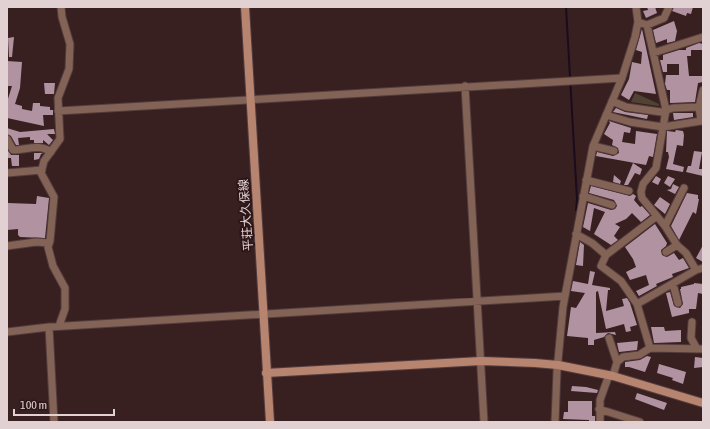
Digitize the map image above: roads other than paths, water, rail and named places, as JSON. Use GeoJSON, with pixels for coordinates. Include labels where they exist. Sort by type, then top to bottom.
{"type":"FeatureCollection","features":[{"type":"Feature","properties":{"kind":"street"},"geometry":{"type":"LineString","coordinates":[[59,326],[64,310],[65,288],[53,266],[48,247],[54,197],[46,185],[41,173],[44,161],[60,139],[58,98],[69,68],[70,44],[62,17],[62,7]]}},
{"type":"Feature","properties":{"kind":"street","name":"平荘大久保線"},"geometry":{"type":"LineString","coordinates":[[245,7],[270,422]]}},
{"type":"Feature","properties":{"kind":"street"},"geometry":{"type":"LineString","coordinates":[[555,422],[558,365],[565,296],[592,146],[622,78],[635,37],[638,22],[636,7]]}},
{"type":"Feature","properties":{"kind":"street"},"geometry":{"type":"LineString","coordinates":[[638,22],[646,25],[664,18],[669,7]]}},
{"type":"Feature","properties":{"kind":"street"},"geometry":{"type":"LineString","coordinates":[[637,304],[699,269],[686,253],[676,245],[666,226],[642,198],[641,192],[643,184],[656,168],[666,110],[646,25]]}},
{"type":"Feature","properties":{"kind":"street"},"geometry":{"type":"LineString","coordinates":[[653,53],[703,37]]}},
{"type":"Feature","properties":{"kind":"street"},"geometry":{"type":"LineString","coordinates":[[58,111],[464,86],[622,78]]}},
{"type":"Feature","properties":{"kind":"street"},"geometry":{"type":"LineString","coordinates":[[464,86],[484,422]]}},
{"type":"Feature","properties":{"kind":"street"},"geometry":{"type":"LineString","coordinates":[[606,114],[630,122],[663,127],[702,121],[699,107],[703,90]]}},
{"type":"Feature","properties":{"kind":"street"},"geometry":{"type":"LineString","coordinates":[[612,101],[626,107],[661,112],[666,110],[699,107]]}},
{"type":"Feature","properties":{"kind":"street"},"geometry":{"type":"LineString","coordinates":[[7,139],[13,150],[35,147],[43,148],[51,152]]}},
{"type":"Feature","properties":{"kind":"street"},"geometry":{"type":"LineString","coordinates":[[592,146],[614,151]]}},
{"type":"Feature","properties":{"kind":"street"},"geometry":{"type":"LineString","coordinates":[[7,173],[42,170]]}},
{"type":"Feature","properties":{"kind":"street"},"geometry":{"type":"LineString","coordinates":[[586,180],[606,184],[628,192]]}},
{"type":"Feature","properties":{"kind":"street"},"geometry":{"type":"LineString","coordinates":[[666,226],[684,188]]}},
{"type":"Feature","properties":{"kind":"street"},"geometry":{"type":"LineString","coordinates":[[583,196],[612,205]]}},
{"type":"Feature","properties":{"kind":"street"},"geometry":{"type":"LineString","coordinates":[[650,348],[637,304],[621,281],[601,266],[606,255],[657,216]]}},
{"type":"Feature","properties":{"kind":"street"},"geometry":{"type":"LineString","coordinates":[[576,234],[592,243],[606,255]]}},
{"type":"Feature","properties":{"kind":"street"},"geometry":{"type":"LineString","coordinates":[[7,246],[36,242],[49,243]]}},
{"type":"Feature","properties":{"kind":"street"},"geometry":{"type":"LineString","coordinates":[[666,252],[676,245]]}},
{"type":"Feature","properties":{"kind":"street"},"geometry":{"type":"LineString","coordinates":[[673,284],[678,303]]}},
{"type":"Feature","properties":{"kind":"street"},"geometry":{"type":"LineString","coordinates":[[7,332],[59,326],[565,296]]}},
{"type":"Feature","properties":{"kind":"street"},"geometry":{"type":"LineString","coordinates":[[692,322],[691,338],[700,349]]}},
{"type":"Feature","properties":{"kind":"street"},"geometry":{"type":"LineString","coordinates":[[49,327],[54,422]]}},
{"type":"Feature","properties":{"kind":"street"},"geometry":{"type":"LineString","coordinates":[[609,338],[617,362]]}},
{"type":"Feature","properties":{"kind":"street"},"geometry":{"type":"LineString","coordinates":[[600,422],[600,400],[617,362],[623,357],[639,355],[650,348],[700,349]]}},
{"type":"Feature","properties":{"kind":"street"},"geometry":{"type":"LineString","coordinates":[[266,373],[481,361],[506,361],[558,365],[611,375],[703,403]]}},
{"type":"Feature","properties":{"kind":"street"},"geometry":{"type":"LineString","coordinates":[[599,409],[640,422]]}},
{"type":"Feature","properties":{"kind":"waterway"},"geometry":{"type":"LineString","coordinates":[[566,7],[577,199],[576,210]]}}]}
